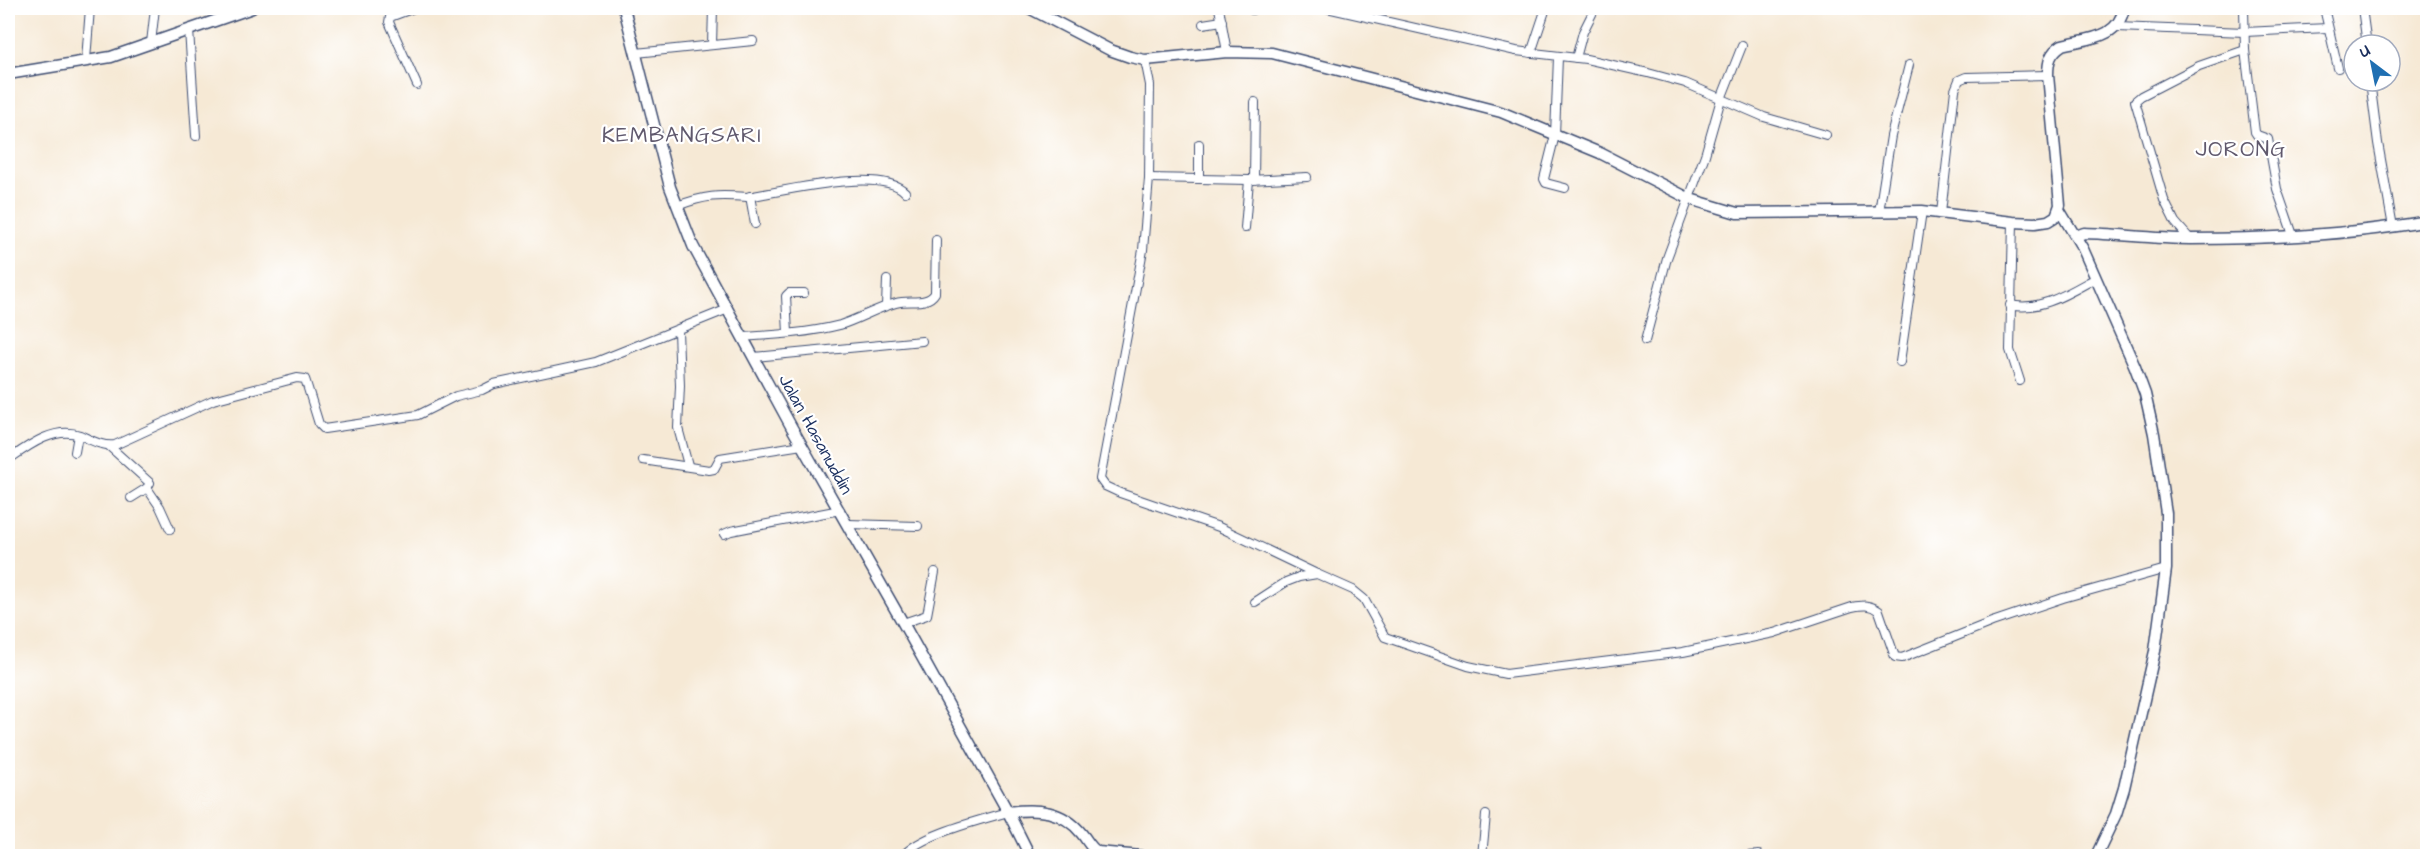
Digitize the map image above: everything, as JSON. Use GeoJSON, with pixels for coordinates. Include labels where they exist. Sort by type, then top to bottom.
{"type":"FeatureCollection","features":[{"type":"Feature","properties":{"kind":"street"},"geometry":{"type":"LineString","coordinates":[[86,60],[90,8]]}},
{"type":"Feature","properties":{"kind":"street"},"geometry":{"type":"LineString","coordinates":[[151,43],[155,8]]}},
{"type":"Feature","properties":{"kind":"street"},"geometry":{"type":"LineString","coordinates":[[8,74],[111,57],[252,8]]}},
{"type":"Feature","properties":{"kind":"street"},"geometry":{"type":"LineString","coordinates":[[414,8],[394,14],[390,17],[389,22],[417,85]]}},
{"type":"Feature","properties":{"kind":"street","name":"Jalan Hasanuddin"},"geometry":{"type":"LineString","coordinates":[[625,8],[670,187],[693,246],[1008,812],[1030,856]]}},
{"type":"Feature","properties":{"kind":"street"},"geometry":{"type":"LineString","coordinates":[[712,45],[713,8]]}},
{"type":"Feature","properties":{"kind":"street"},"geometry":{"type":"LineString","coordinates":[[1029,8],[1110,50],[1145,60],[1227,52],[1282,55],[1501,112],[1600,153],[1688,198],[1721,209],[1748,214],[1922,211],[2013,222],[2048,221],[2060,211]]}},
{"type":"Feature","properties":{"kind":"street"},"geometry":{"type":"LineString","coordinates":[[1219,8],[1227,52]]}},
{"type":"Feature","properties":{"kind":"street"},"geometry":{"type":"LineString","coordinates":[[1327,8],[1531,52],[1616,65],[1685,83],[1764,117],[1826,135]]}},
{"type":"Feature","properties":{"kind":"street"},"geometry":{"type":"LineString","coordinates":[[1531,52],[1546,8]]}},
{"type":"Feature","properties":{"kind":"street"},"geometry":{"type":"LineString","coordinates":[[1576,58],[1595,8]]}},
{"type":"Feature","properties":{"kind":"street"},"geometry":{"type":"LineString","coordinates":[[2117,27],[2124,8]]}},
{"type":"Feature","properties":{"kind":"street"},"geometry":{"type":"LineString","coordinates":[[2244,8],[2245,50],[2255,132],[2268,139],[2277,189],[2293,235]]}},
{"type":"Feature","properties":{"kind":"street"},"geometry":{"type":"LineString","coordinates":[[2324,8],[2338,68]]}},
{"type":"Feature","properties":{"kind":"street"},"geometry":{"type":"LineString","coordinates":[[2362,8],[2365,33]]}},
{"type":"Feature","properties":{"kind":"street"},"geometry":{"type":"LineString","coordinates":[[1203,24],[1222,21]]}},
{"type":"Feature","properties":{"kind":"street"},"geometry":{"type":"LineString","coordinates":[[2096,856],[2116,814],[2124,788],[2155,651],[2166,569],[2165,502],[2145,394],[2096,278],[2076,236],[2060,211],[2048,75],[2049,60],[2056,49],[2062,45],[2106,33],[2117,27],[2245,32],[2328,28]]}},
{"type":"Feature","properties":{"kind":"street"},"geometry":{"type":"LineString","coordinates":[[189,30],[196,136]]}},
{"type":"Feature","properties":{"kind":"street"},"geometry":{"type":"LineString","coordinates":[[636,53],[753,41]]}},
{"type":"Feature","properties":{"kind":"street"},"geometry":{"type":"LineString","coordinates":[[1645,341],[1667,258],[1705,155],[1721,99],[1742,46]]}},
{"type":"Feature","properties":{"kind":"street"},"geometry":{"type":"LineString","coordinates":[[2190,239],[2175,222],[2164,200],[2135,101],[2193,69],[2245,50]]}},
{"type":"Feature","properties":{"kind":"street"},"geometry":{"type":"LineString","coordinates":[[1558,57],[1556,135],[1544,179],[1546,183],[1565,188]]}},
{"type":"Feature","properties":{"kind":"street"},"geometry":{"type":"LineString","coordinates":[[1145,60],[1150,85],[1149,178],[1143,250],[1100,479],[1110,489],[1219,527],[1353,590],[1364,598],[1385,637],[1468,666],[1506,674],[1683,652],[1774,633],[1852,607],[1865,605],[1879,611],[1894,657],[1902,658],[1992,622],[2063,598],[2166,569]]}},
{"type":"Feature","properties":{"kind":"street"},"geometry":{"type":"LineString","coordinates":[[1879,212],[1892,136],[1909,65]]}},
{"type":"Feature","properties":{"kind":"street"},"geometry":{"type":"LineString","coordinates":[[1941,213],[1955,90],[1959,80],[2048,75]]}},
{"type":"Feature","properties":{"kind":"street"},"geometry":{"type":"LineString","coordinates":[[2372,93],[2393,227]]}},
{"type":"Feature","properties":{"kind":"street"},"geometry":{"type":"LineString","coordinates":[[1245,228],[1252,180],[1255,102]]}},
{"type":"Feature","properties":{"kind":"street"},"geometry":{"type":"LineString","coordinates":[[1199,144],[1199,179]]}},
{"type":"Feature","properties":{"kind":"street"},"geometry":{"type":"LineString","coordinates":[[1149,178],[1252,180],[1307,177]]}},
{"type":"Feature","properties":{"kind":"street"},"geometry":{"type":"LineString","coordinates":[[677,206],[707,196],[750,196],[862,180],[884,180],[905,192]]}},
{"type":"Feature","properties":{"kind":"street"},"geometry":{"type":"LineString","coordinates":[[750,196],[755,224]]}},
{"type":"Feature","properties":{"kind":"street"},"geometry":{"type":"LineString","coordinates":[[1900,362],[1922,211]]}},
{"type":"Feature","properties":{"kind":"street"},"geometry":{"type":"LineString","coordinates":[[2076,236],[2084,233],[2190,239],[2293,235],[2366,231],[2427,221]]}},
{"type":"Feature","properties":{"kind":"street"},"geometry":{"type":"LineString","coordinates":[[2013,222],[2010,351],[2020,381]]}},
{"type":"Feature","properties":{"kind":"street"},"geometry":{"type":"LineString","coordinates":[[743,337],[839,325],[886,306],[932,298],[935,293],[936,240]]}},
{"type":"Feature","properties":{"kind":"street"},"geometry":{"type":"LineString","coordinates":[[2010,305],[2024,308],[2048,302],[2096,278]]}},
{"type":"Feature","properties":{"kind":"street"},"geometry":{"type":"LineString","coordinates":[[886,306],[887,280]]}},
{"type":"Feature","properties":{"kind":"street"},"geometry":{"type":"LineString","coordinates":[[788,333],[786,296],[789,293],[804,293]]}},
{"type":"Feature","properties":{"kind":"street"},"geometry":{"type":"LineString","coordinates":[[109,446],[123,443],[213,400],[297,378],[305,379],[319,424],[324,429],[418,415],[456,396],[482,390],[494,384],[596,362],[728,309]]}},
{"type":"Feature","properties":{"kind":"street"},"geometry":{"type":"LineString","coordinates":[[678,330],[680,386],[678,428],[688,465]]}},
{"type":"Feature","properties":{"kind":"street"},"geometry":{"type":"LineString","coordinates":[[754,357],[922,341]]}},
{"type":"Feature","properties":{"kind":"street"},"geometry":{"type":"LineString","coordinates":[[8,460],[46,437],[59,433],[78,435],[109,446],[148,480],[150,483],[147,488],[131,498]]}},
{"type":"Feature","properties":{"kind":"street"},"geometry":{"type":"LineString","coordinates":[[75,452],[78,435]]}},
{"type":"Feature","properties":{"kind":"street"},"geometry":{"type":"LineString","coordinates":[[643,460],[714,469],[720,458],[802,445]]}},
{"type":"Feature","properties":{"kind":"street"},"geometry":{"type":"LineString","coordinates":[[147,488],[160,507],[170,530]]}},
{"type":"Feature","properties":{"kind":"street"},"geometry":{"type":"LineString","coordinates":[[724,534],[840,510]]}},
{"type":"Feature","properties":{"kind":"street"},"geometry":{"type":"LineString","coordinates":[[848,524],[918,526]]}},
{"type":"Feature","properties":{"kind":"street"},"geometry":{"type":"LineString","coordinates":[[905,626],[927,615],[935,572]]}},
{"type":"Feature","properties":{"kind":"street"},"geometry":{"type":"LineString","coordinates":[[1255,602],[1286,582],[1317,574]]}},
{"type":"Feature","properties":{"kind":"street"},"geometry":{"type":"LineString","coordinates":[[903,856],[929,839],[958,827],[1008,812],[1027,809],[1045,810],[1072,824],[1098,852],[1141,856]]}},
{"type":"Feature","properties":{"kind":"street"},"geometry":{"type":"LineString","coordinates":[[1482,856],[1486,815]]}},
{"type":"Feature","properties":{"kind":"street"},"geometry":{"type":"LineString","coordinates":[[1747,856],[1760,855]]}},
{"type":"Feature","properties":{"kind":"district","name":"KEMBANGSARI"},"geometry":{"type":"Point","coordinates":[682,135]}},
{"type":"Feature","properties":{"kind":"district","name":"JORONG"},"geometry":{"type":"Point","coordinates":[2241,149]}}]}
